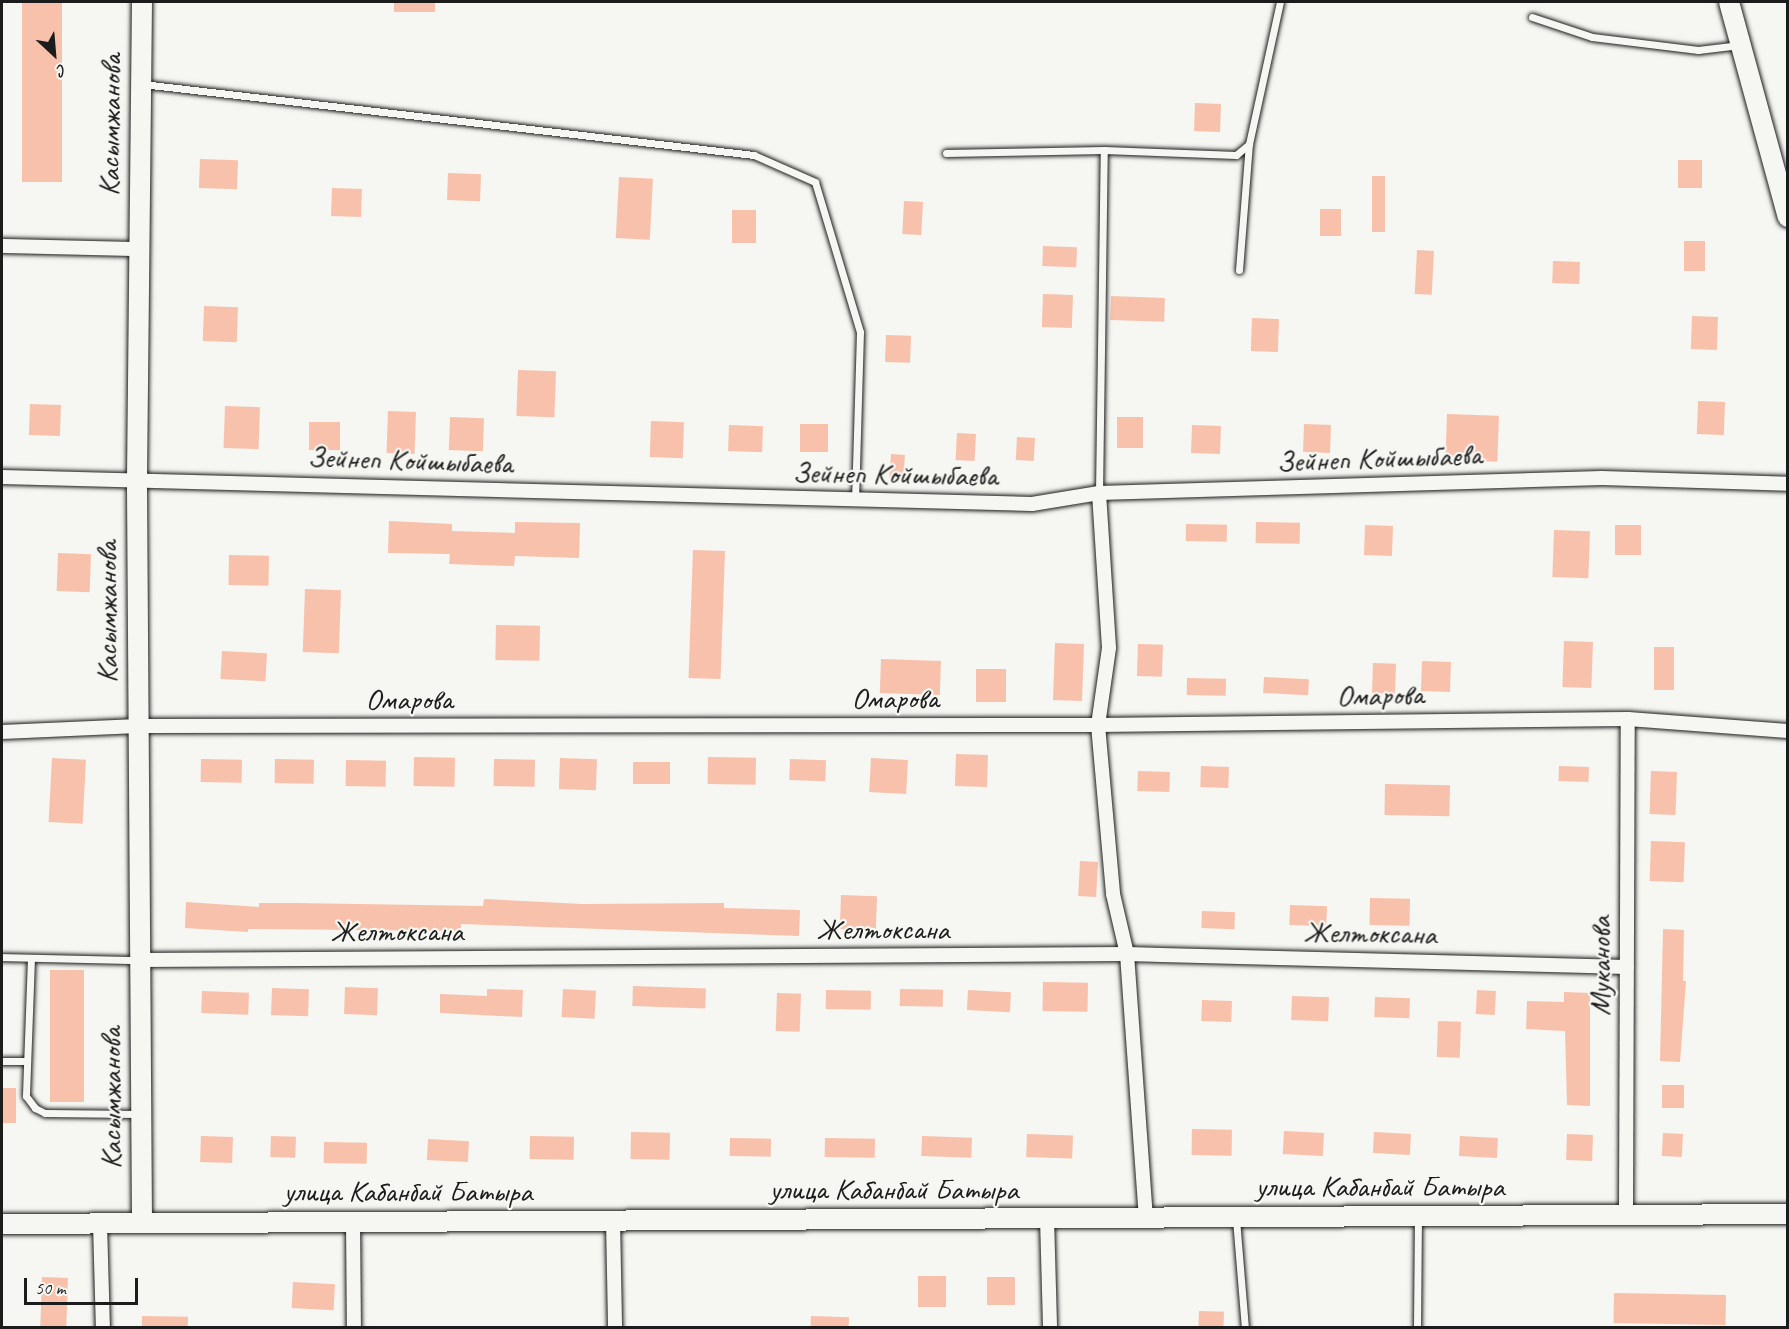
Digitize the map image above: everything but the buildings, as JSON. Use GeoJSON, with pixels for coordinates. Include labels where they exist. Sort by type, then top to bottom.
{"type":"FeatureCollection","features":[{"type":"Feature","properties":{"kind":"street","name":"Касымжанова"},"geometry":{"type":"LineString","coordinates":[[142,2],[137,249],[142,1222]]}},
{"type":"Feature","properties":{"kind":"street"},"geometry":{"type":"LineString","coordinates":[[1729,2],[1788,217]]}},
{"type":"Feature","properties":{"kind":"street"},"geometry":{"type":"LineString","coordinates":[[2,246],[137,249]]}},
{"type":"Feature","properties":{"kind":"street","name":"Зейнеп Койшыбаева"},"geometry":{"type":"LineString","coordinates":[[2,477],[137,478],[855,501],[1032,504],[1099,493],[1602,478],[1788,484]]}},
{"type":"Feature","properties":{"kind":"street"},"geometry":{"type":"LineString","coordinates":[[1099,493],[1109,648],[1098,725],[1113,894],[1127,954],[1146,1218]]}},
{"type":"Feature","properties":{"kind":"street","name":"Омарова"},"geometry":{"type":"LineString","coordinates":[[2,732],[138,726],[1098,725],[1628,719],[1788,731]]}},
{"type":"Feature","properties":{"kind":"street","name":"Муканова"},"geometry":{"type":"LineString","coordinates":[[1626,1213],[1628,719]]}},
{"type":"Feature","properties":{"kind":"street","name":"Желтоксана"},"geometry":{"type":"LineString","coordinates":[[140,960],[1127,954],[1627,967]]}},
{"type":"Feature","properties":{"kind":"street","name":"улица Кабанбай Батыра"},"geometry":{"type":"LineString","coordinates":[[2,1224],[1236,1216],[1418,1217],[1626,1213],[1788,1214]]}},
{"type":"Feature","properties":{"kind":"street"},"geometry":{"type":"LineString","coordinates":[[1047,1218],[1050,1328]]}},
{"type":"Feature","properties":{"kind":"street"},"geometry":{"type":"LineString","coordinates":[[613,1220],[615,1328]]}},
{"type":"Feature","properties":{"kind":"street"},"geometry":{"type":"LineString","coordinates":[[353,1221],[354,1328]]}},
{"type":"Feature","properties":{"kind":"street"},"geometry":{"type":"LineString","coordinates":[[100,1223],[103,1328]]}},
{"type":"Feature","properties":{"kind":"lane"},"geometry":{"type":"LineString","coordinates":[[1239,270],[1249,144],[1280,2]]}},
{"type":"Feature","properties":{"kind":"lane"},"geometry":{"type":"LineString","coordinates":[[1532,17],[1592,37],[1698,50],[1740,45]]}},
{"type":"Feature","properties":{"kind":"lane"},"geometry":{"type":"LineString","coordinates":[[141,84],[754,155],[815,182],[860,332],[855,501]]}},
{"type":"Feature","properties":{"kind":"lane"},"geometry":{"type":"LineString","coordinates":[[946,153],[1104,150],[1236,155],[1249,144]]}},
{"type":"Feature","properties":{"kind":"lane"},"geometry":{"type":"LineString","coordinates":[[1099,493],[1104,150]]}},
{"type":"Feature","properties":{"kind":"lane"},"geometry":{"type":"LineString","coordinates":[[2,957],[140,960]]}},
{"type":"Feature","properties":{"kind":"lane"},"geometry":{"type":"LineString","coordinates":[[31,958],[26,1096],[35,1108],[45,1113],[141,1114]]}},
{"type":"Feature","properties":{"kind":"lane"},"geometry":{"type":"LineString","coordinates":[[2,1061],[27,1060]]}},
{"type":"Feature","properties":{"kind":"lane"},"geometry":{"type":"LineString","coordinates":[[1236,1216],[1245,1328]]}},
{"type":"Feature","properties":{"kind":"lane"},"geometry":{"type":"LineString","coordinates":[[1418,1217],[1418,1328]]}}]}
